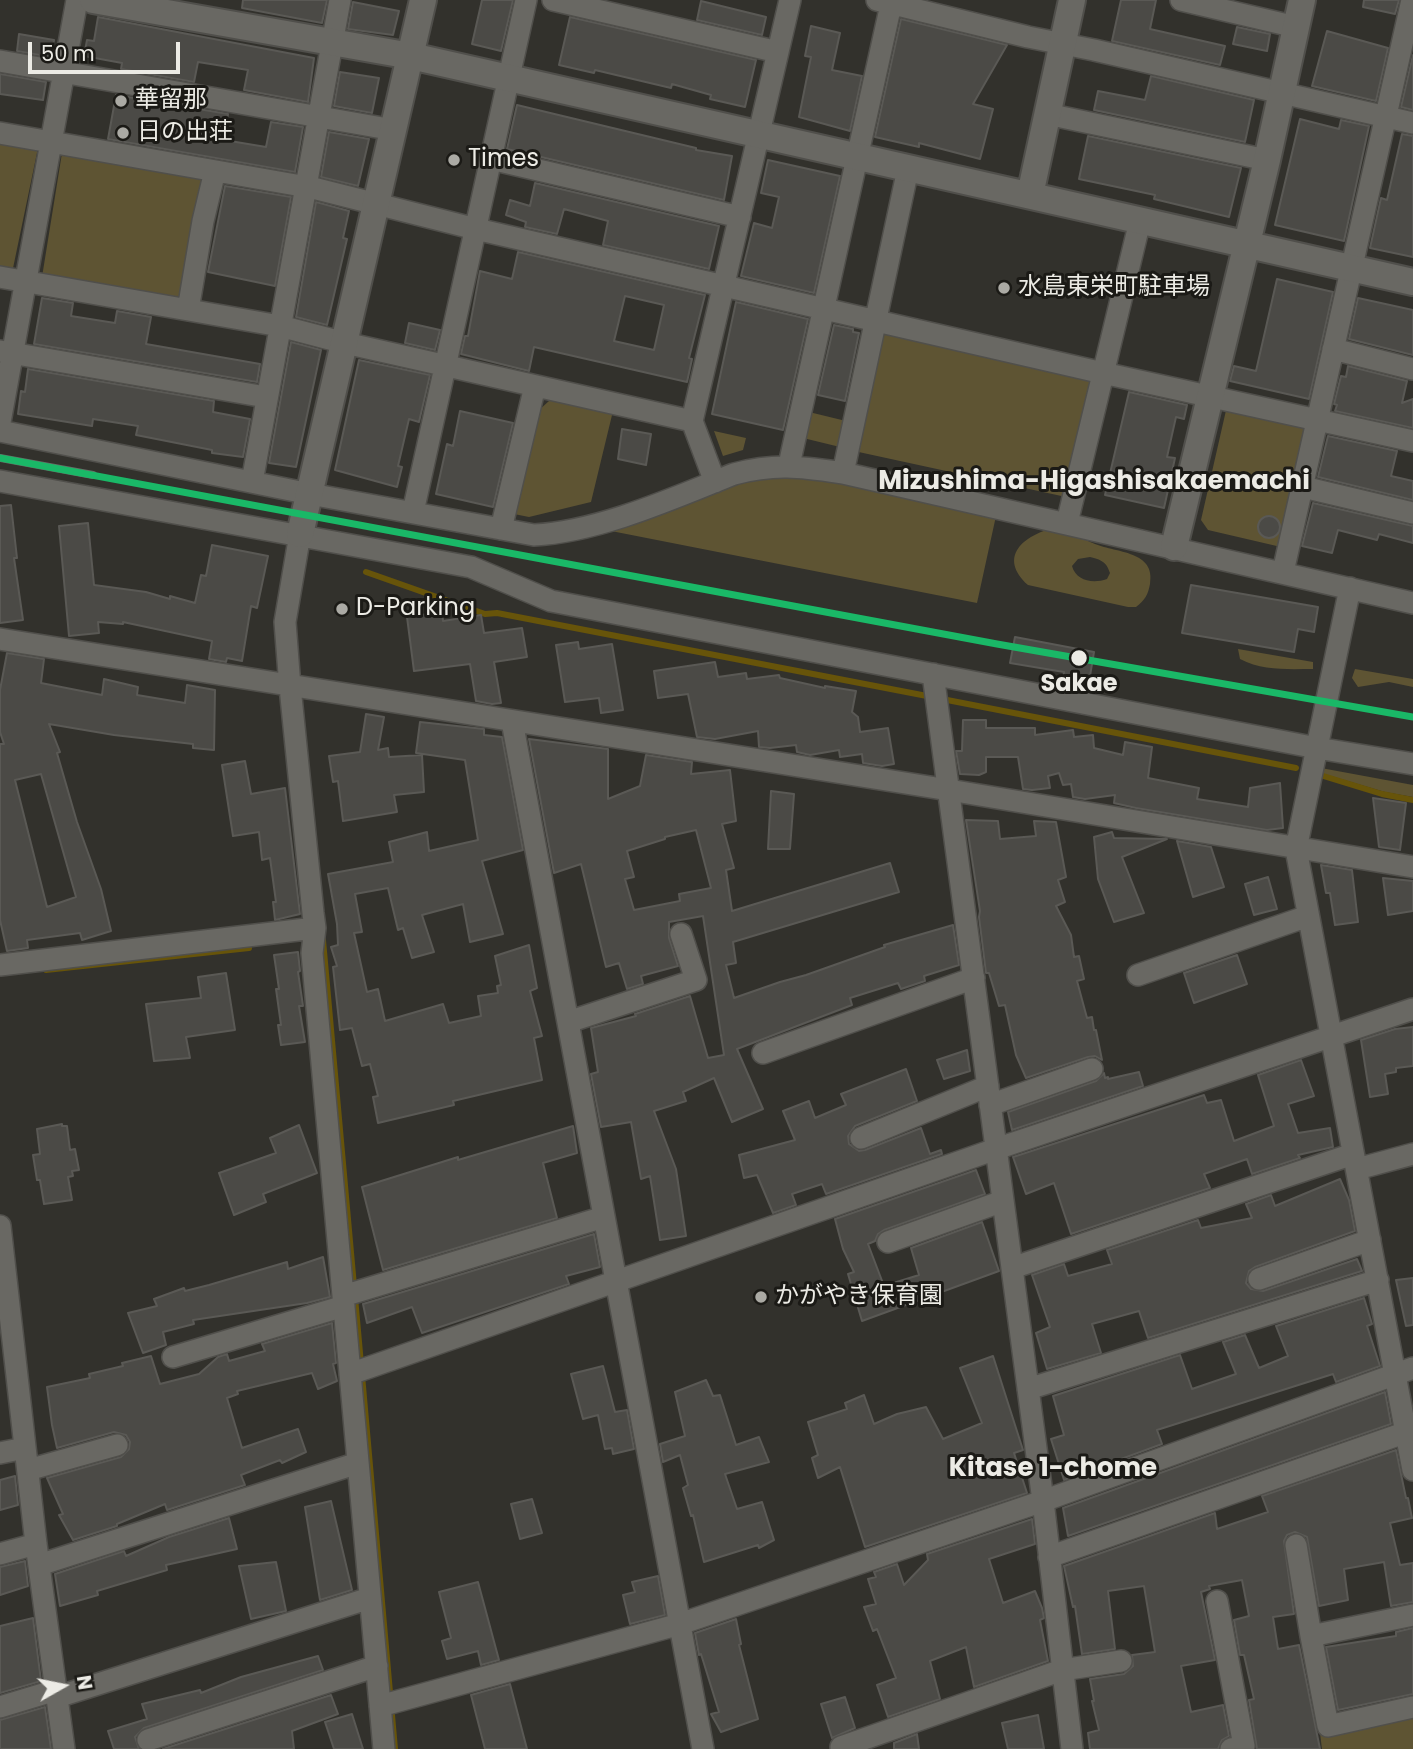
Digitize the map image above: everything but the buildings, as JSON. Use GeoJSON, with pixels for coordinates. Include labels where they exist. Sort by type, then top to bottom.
{"type":"FeatureCollection","features":[{"type":"Feature","properties":{"kind":"street"},"geometry":{"type":"LineString","coordinates":[[0,422],[6,352],[26,281],[77,0]]}},
{"type":"Feature","properties":{"kind":"street"},"geometry":{"type":"LineString","coordinates":[[93,0],[411,56],[1413,282]]}},
{"type":"Feature","properties":{"kind":"street"},"geometry":{"type":"LineString","coordinates":[[252,482],[340,0]]}},
{"type":"Feature","properties":{"kind":"street"},"geometry":{"type":"LineString","coordinates":[[384,1749],[388,1704],[377,1666],[370,1598],[312,953],[315,928],[289,687],[285,622],[300,534],[423,0]]}},
{"type":"Feature","properties":{"kind":"street"},"geometry":{"type":"LineString","coordinates":[[413,512],[526,0]]}},
{"type":"Feature","properties":{"kind":"street"},"geometry":{"type":"LineString","coordinates":[[553,0],[778,52]]}},
{"type":"Feature","properties":{"kind":"street"},"geometry":{"type":"LineString","coordinates":[[715,482],[692,421],[790,0]]}},
{"type":"Feature","properties":{"kind":"street"},"geometry":{"type":"LineString","coordinates":[[1030,195],[1072,0]]}},
{"type":"Feature","properties":{"kind":"street"},"geometry":{"type":"LineString","coordinates":[[1181,0],[1296,27]]}},
{"type":"Feature","properties":{"kind":"street"},"geometry":{"type":"LineString","coordinates":[[1174,547],[1267,160],[1302,0]]}},
{"type":"Feature","properties":{"kind":"street"},"geometry":{"type":"LineString","coordinates":[[1283,572],[1412,0]]}},
{"type":"Feature","properties":{"kind":"street"},"geometry":{"type":"LineString","coordinates":[[789,465],[858,158],[887,1],[1028,37],[1413,124]]}},
{"type":"Feature","properties":{"kind":"street"},"geometry":{"type":"LineString","coordinates":[[0,61],[394,130]]}},
{"type":"Feature","properties":{"kind":"street"},"geometry":{"type":"LineString","coordinates":[[1047,114],[1267,160]]}},
{"type":"Feature","properties":{"kind":"street"},"geometry":{"type":"LineString","coordinates":[[0,133],[305,187],[1103,373],[1413,441]]}},
{"type":"Feature","properties":{"kind":"street"},"geometry":{"type":"LineString","coordinates":[[491,159],[740,217]]}},
{"type":"Feature","properties":{"kind":"street"},"geometry":{"type":"LineString","coordinates":[[843,473],[908,169]]}},
{"type":"Feature","properties":{"kind":"street"},"geometry":{"type":"LineString","coordinates":[[188,310],[203,221],[215,171]]}},
{"type":"Feature","properties":{"kind":"street"},"geometry":{"type":"LineString","coordinates":[[1067,523],[1140,220]]}},
{"type":"Feature","properties":{"kind":"street"},"geometry":{"type":"LineString","coordinates":[[0,277],[281,326],[345,343],[692,421]]}},
{"type":"Feature","properties":{"kind":"street"},"geometry":{"type":"LineString","coordinates":[[1333,349],[1413,369]]}},
{"type":"Feature","properties":{"kind":"street"},"geometry":{"type":"LineString","coordinates":[[6,352],[267,397]]}},
{"type":"Feature","properties":{"kind":"street"},"geometry":{"type":"LineString","coordinates":[[501,528],[535,386]]}},
{"type":"Feature","properties":{"kind":"street"},"geometry":{"type":"LineString","coordinates":[[0,431],[310,494],[534,535],[563,534],[604,523],[755,469],[789,465],[843,473],[1413,603]]}},
{"type":"Feature","properties":{"kind":"street"},"geometry":{"type":"LineString","coordinates":[[0,481],[471,567],[551,601],[1317,748],[1413,764]]}},
{"type":"Feature","properties":{"kind":"street"},"geometry":{"type":"LineString","coordinates":[[1303,487],[1413,513]]}},
{"type":"Feature","properties":{"kind":"street"},"geometry":{"type":"LineString","coordinates":[[1350,588],[1296,849],[1378,1280],[1404,1371],[1407,1433],[1413,1469]]}},
{"type":"Feature","properties":{"kind":"street"},"geometry":{"type":"LineString","coordinates":[[0,639],[949,790],[1413,867]]}},
{"type":"Feature","properties":{"kind":"street"},"geometry":{"type":"LineString","coordinates":[[933,674],[1028,1389],[1072,1749]]}},
{"type":"Feature","properties":{"kind":"street"},"geometry":{"type":"LineString","coordinates":[[512,721],[703,1749]]}},
{"type":"Feature","properties":{"kind":"street"},"geometry":{"type":"LineString","coordinates":[[1138,975],[1308,916]]}},
{"type":"Feature","properties":{"kind":"street"},"geometry":{"type":"LineString","coordinates":[[0,965],[315,928]]}},
{"type":"Feature","properties":{"kind":"street"},"geometry":{"type":"LineString","coordinates":[[568,1022],[696,980],[681,934]]}},
{"type":"Feature","properties":{"kind":"street"},"geometry":{"type":"LineString","coordinates":[[763,1053],[974,978]]}},
{"type":"Feature","properties":{"kind":"street"},"geometry":{"type":"LineString","coordinates":[[350,1374],[996,1149],[1413,1009]]}},
{"type":"Feature","properties":{"kind":"street"},"geometry":{"type":"LineString","coordinates":[[861,1138],[989,1096],[1092,1069]]}},
{"type":"Feature","properties":{"kind":"street"},"geometry":{"type":"LineString","coordinates":[[1012,1268],[1355,1161],[1413,1154]]}},
{"type":"Feature","properties":{"kind":"street"},"geometry":{"type":"LineString","coordinates":[[888,1242],[1003,1200]]}},
{"type":"Feature","properties":{"kind":"street"},"geometry":{"type":"LineString","coordinates":[[173,1357],[604,1217]]}},
{"type":"Feature","properties":{"kind":"street"},"geometry":{"type":"LineString","coordinates":[[0,1226],[9,1391],[25,1448],[64,1749]]}},
{"type":"Feature","properties":{"kind":"street"},"geometry":{"type":"LineString","coordinates":[[1259,1279],[1370,1240]]}},
{"type":"Feature","properties":{"kind":"street"},"geometry":{"type":"LineString","coordinates":[[1028,1389],[1378,1280]]}},
{"type":"Feature","properties":{"kind":"street"},"geometry":{"type":"LineString","coordinates":[[388,1704],[680,1624],[1042,1501],[1404,1371]]}},
{"type":"Feature","properties":{"kind":"street"},"geometry":{"type":"LineString","coordinates":[[1049,1557],[1407,1433]]}},
{"type":"Feature","properties":{"kind":"street"},"geometry":{"type":"LineString","coordinates":[[28,1470],[117,1445]]}},
{"type":"Feature","properties":{"kind":"street"},"geometry":{"type":"LineString","coordinates":[[0,1453],[25,1448]]}},
{"type":"Feature","properties":{"kind":"street"},"geometry":{"type":"LineString","coordinates":[[0,1554],[38,1555],[358,1463]]}},
{"type":"Feature","properties":{"kind":"street"},"geometry":{"type":"LineString","coordinates":[[1296,1545],[1328,1726],[1413,1707]]}},
{"type":"Feature","properties":{"kind":"street"},"geometry":{"type":"LineString","coordinates":[[0,1707],[57,1693],[370,1598]]}},
{"type":"Feature","properties":{"kind":"street"},"geometry":{"type":"LineString","coordinates":[[1217,1601],[1244,1746],[1231,1749]]}},
{"type":"Feature","properties":{"kind":"street"},"geometry":{"type":"LineString","coordinates":[[1311,1636],[1413,1615]]}},
{"type":"Feature","properties":{"kind":"street"},"geometry":{"type":"LineString","coordinates":[[841,1747],[1062,1670],[1121,1661]]}},
{"type":"Feature","properties":{"kind":"street"},"geometry":{"type":"LineString","coordinates":[[148,1740],[377,1666]]}},
{"type":"Feature","properties":{"kind":"shaded area"},"geometry":{"type":"Polygon","coordinates":[[[0,141],[38,148],[12,273],[0,270],[0,141]]]}},
{"type":"Feature","properties":{"kind":"shaded area"},"geometry":{"type":"Polygon","coordinates":[[[62,153],[206,178],[184,300],[42,277],[62,153]]]}},
{"type":"Feature","properties":{"kind":"shaded area"},"geometry":{"type":"Polygon","coordinates":[[[881,327],[1096,380],[1066,497],[854,451],[881,327]]]}},
{"type":"Feature","properties":{"kind":"shaded area"},"geometry":{"type":"Polygon","coordinates":[[[562,398],[613,411],[591,502],[529,517],[514,514],[538,411],[549,401],[562,398]]]}},
{"type":"Feature","properties":{"kind":"shaded area"},"geometry":{"type":"Polygon","coordinates":[[[1227,406],[1309,425],[1281,547],[1208,530],[1201,520],[1227,406]]]}},
{"type":"Feature","properties":{"kind":"shaded area"},"geometry":{"type":"Polygon","coordinates":[[[809,412],[846,421],[840,447],[803,438],[809,412]]]}},
{"type":"Feature","properties":{"kind":"shaded area"},"geometry":{"type":"Polygon","coordinates":[[[714,431],[746,438],[743,450],[723,456],[714,431]]]}},
{"type":"Feature","properties":{"kind":"shaded area"},"geometry":{"type":"Polygon","coordinates":[[[809,476],[996,516],[977,603],[606,530],[754,478],[809,476]]]}},
{"type":"Feature","properties":{"kind":"shaded area"},"geometry":{"type":"Polygon","coordinates":[[[1060,529],[1141,559],[1150,573],[1146,597],[1136,607],[1128,607],[1028,585],[1019,575],[1015,557],[1024,542],[1043,531],[1060,529]],[[1090,557],[1078,559],[1072,566],[1077,575],[1086,580],[1107,579],[1110,573],[1107,566],[1090,557]]]}},
{"type":"Feature","properties":{"kind":"shaded area"},"geometry":{"type":"Polygon","coordinates":[[[1238,649],[1313,662],[1313,669],[1258,666],[1240,659],[1238,649]]]}},
{"type":"Feature","properties":{"kind":"shaded area"},"geometry":{"type":"Polygon","coordinates":[[[1355,669],[1413,679],[1413,687],[1389,682],[1358,687],[1352,678],[1355,669]]]}},
{"type":"Feature","properties":{"kind":"shaded area"},"geometry":{"type":"Polygon","coordinates":[[[1321,768],[1413,785],[1413,797],[1385,792],[1320,773],[1321,768]]]}},
{"type":"Feature","properties":{"kind":"shaded area"},"geometry":{"type":"Polygon","coordinates":[[[1413,1717],[1413,1749],[1322,1749],[1320,1733],[1413,1717]]]}},
{"type":"Feature","properties":{"kind":"waterway"},"geometry":{"type":"LineString","coordinates":[[366,572],[485,614],[497,613],[927,696]]}},
{"type":"Feature","properties":{"kind":"waterway"},"geometry":{"type":"LineString","coordinates":[[942,699],[1296,768]]}},
{"type":"Feature","properties":{"kind":"waterway"},"geometry":{"type":"LineString","coordinates":[[1320,775],[1382,794],[1413,800]]}},
{"type":"Feature","properties":{"kind":"waterway"},"geometry":{"type":"LineString","coordinates":[[323,940],[361,1364]]}},
{"type":"Feature","properties":{"kind":"waterway"},"geometry":{"type":"LineString","coordinates":[[46,970],[249,948]]}},
{"type":"Feature","properties":{"kind":"waterway"},"geometry":{"type":"LineString","coordinates":[[362,1375],[395,1749]]}},
{"type":"Feature","properties":{"kind":"railway"},"geometry":{"type":"LineString","coordinates":[[0,458],[93,475]]}},
{"type":"Feature","properties":{"kind":"transit line"},"geometry":{"type":"LineString","coordinates":[[0,458],[997,644],[1413,717]]}},
{"type":"Feature","properties":{"kind":"place","name":"華留那"},"geometry":{"type":"Point","coordinates":[121,101]}},
{"type":"Feature","properties":{"kind":"place","name":"日の出荘"},"geometry":{"type":"Point","coordinates":[123,133]}},
{"type":"Feature","properties":{"kind":"place","name":"Times"},"geometry":{"type":"Point","coordinates":[454,160]}},
{"type":"Feature","properties":{"kind":"place","name":"水島東栄町駐車場"},"geometry":{"type":"Point","coordinates":[1004,288]}},
{"type":"Feature","properties":{"kind":"place","name":"D-Parking"},"geometry":{"type":"Point","coordinates":[342,609]}},
{"type":"Feature","properties":{"kind":"place","name":"Sakae"},"geometry":{"type":"Point","coordinates":[1079,658]}},
{"type":"Feature","properties":{"kind":"place","name":"かがやき保育園"},"geometry":{"type":"Point","coordinates":[761,1297]}},
{"type":"Feature","properties":{"kind":"district","name":"Mizushima-Higashisakaemachi"},"geometry":{"type":"Point","coordinates":[1094,482]}},
{"type":"Feature","properties":{"kind":"district","name":"Kitase 1-chome"},"geometry":{"type":"Point","coordinates":[1053,1469]}}]}
